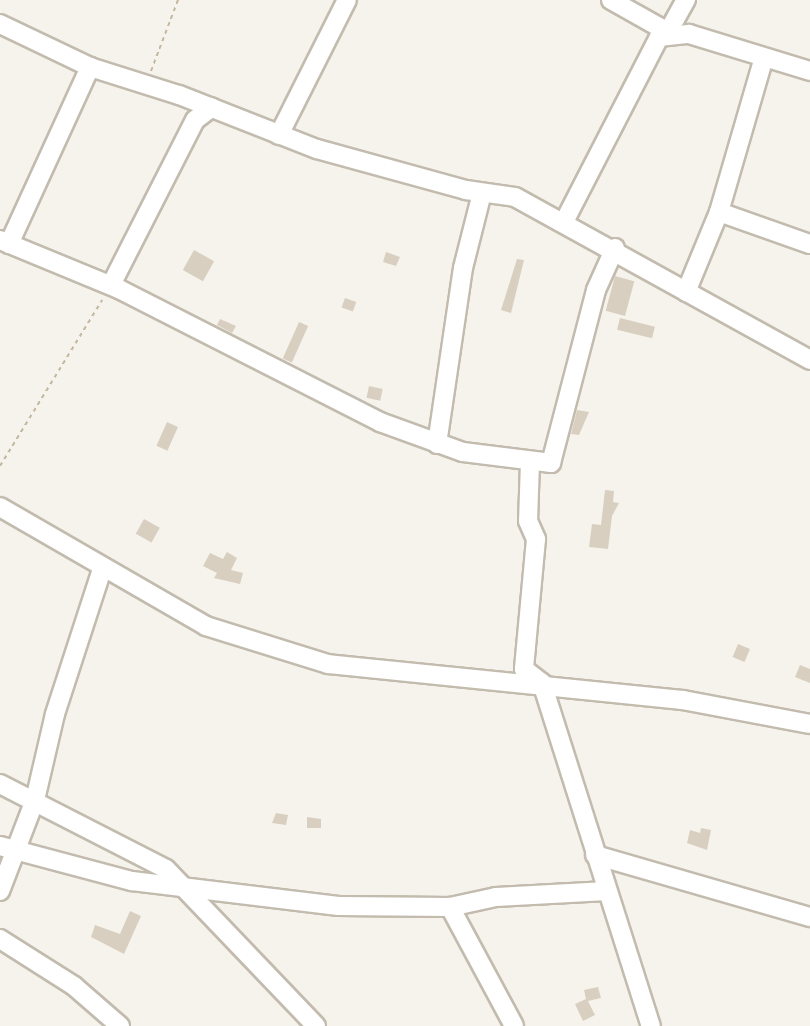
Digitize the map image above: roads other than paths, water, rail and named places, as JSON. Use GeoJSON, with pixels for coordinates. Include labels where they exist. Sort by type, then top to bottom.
{"type":"FeatureCollection","features":[{"type":"Feature","properties":{"kind":"street"},"geometry":{"type":"LineString","coordinates":[[279,135],[347,0]]}},
{"type":"Feature","properties":{"kind":"street"},"geometry":{"type":"LineString","coordinates":[[611,0],[668,32],[689,34],[763,61],[810,71]]}},
{"type":"Feature","properties":{"kind":"street"},"geometry":{"type":"LineString","coordinates":[[565,220],[655,43],[668,32],[686,0]]}},
{"type":"Feature","properties":{"kind":"street"},"geometry":{"type":"LineString","coordinates":[[0,24],[90,67],[212,107],[279,135],[482,193],[515,197],[565,220],[686,292],[810,360]]}},
{"type":"Feature","properties":{"kind":"street"},"geometry":{"type":"LineString","coordinates":[[686,292],[719,212],[763,61]]}},
{"type":"Feature","properties":{"kind":"street"},"geometry":{"type":"LineString","coordinates":[[90,67],[5,242],[111,285],[380,422],[437,444],[530,462],[551,463],[596,290],[615,248]]}},
{"type":"Feature","properties":{"kind":"street"},"geometry":{"type":"LineString","coordinates":[[111,285],[195,120],[212,107]]}},
{"type":"Feature","properties":{"kind":"street"},"geometry":{"type":"LineString","coordinates":[[437,444],[463,268],[482,193]]}},
{"type":"Feature","properties":{"kind":"street"},"geometry":{"type":"LineString","coordinates":[[719,212],[810,244]]}},
{"type":"Feature","properties":{"kind":"street"},"geometry":{"type":"LineString","coordinates":[[530,462],[528,521],[536,539],[524,669],[542,683],[651,1026]]}},
{"type":"Feature","properties":{"kind":"street"},"geometry":{"type":"LineString","coordinates":[[0,507],[102,569],[206,626],[328,664],[542,683],[683,700],[810,724]]}},
{"type":"Feature","properties":{"kind":"street"},"geometry":{"type":"LineString","coordinates":[[0,891],[9,850],[35,800],[55,714],[102,569]]}},
{"type":"Feature","properties":{"kind":"street"},"geometry":{"type":"LineString","coordinates":[[0,784],[148,855],[316,1026]]}},
{"type":"Feature","properties":{"kind":"street"},"geometry":{"type":"LineString","coordinates":[[9,850],[184,889],[338,906],[450,907],[496,897],[607,891]]}},
{"type":"Feature","properties":{"kind":"street"},"geometry":{"type":"LineString","coordinates":[[595,855],[810,917]]}},
{"type":"Feature","properties":{"kind":"street"},"geometry":{"type":"LineString","coordinates":[[450,907],[514,1026]]}},
{"type":"Feature","properties":{"kind":"street"},"geometry":{"type":"LineString","coordinates":[[0,939],[74,986],[120,1026]]}}]}
